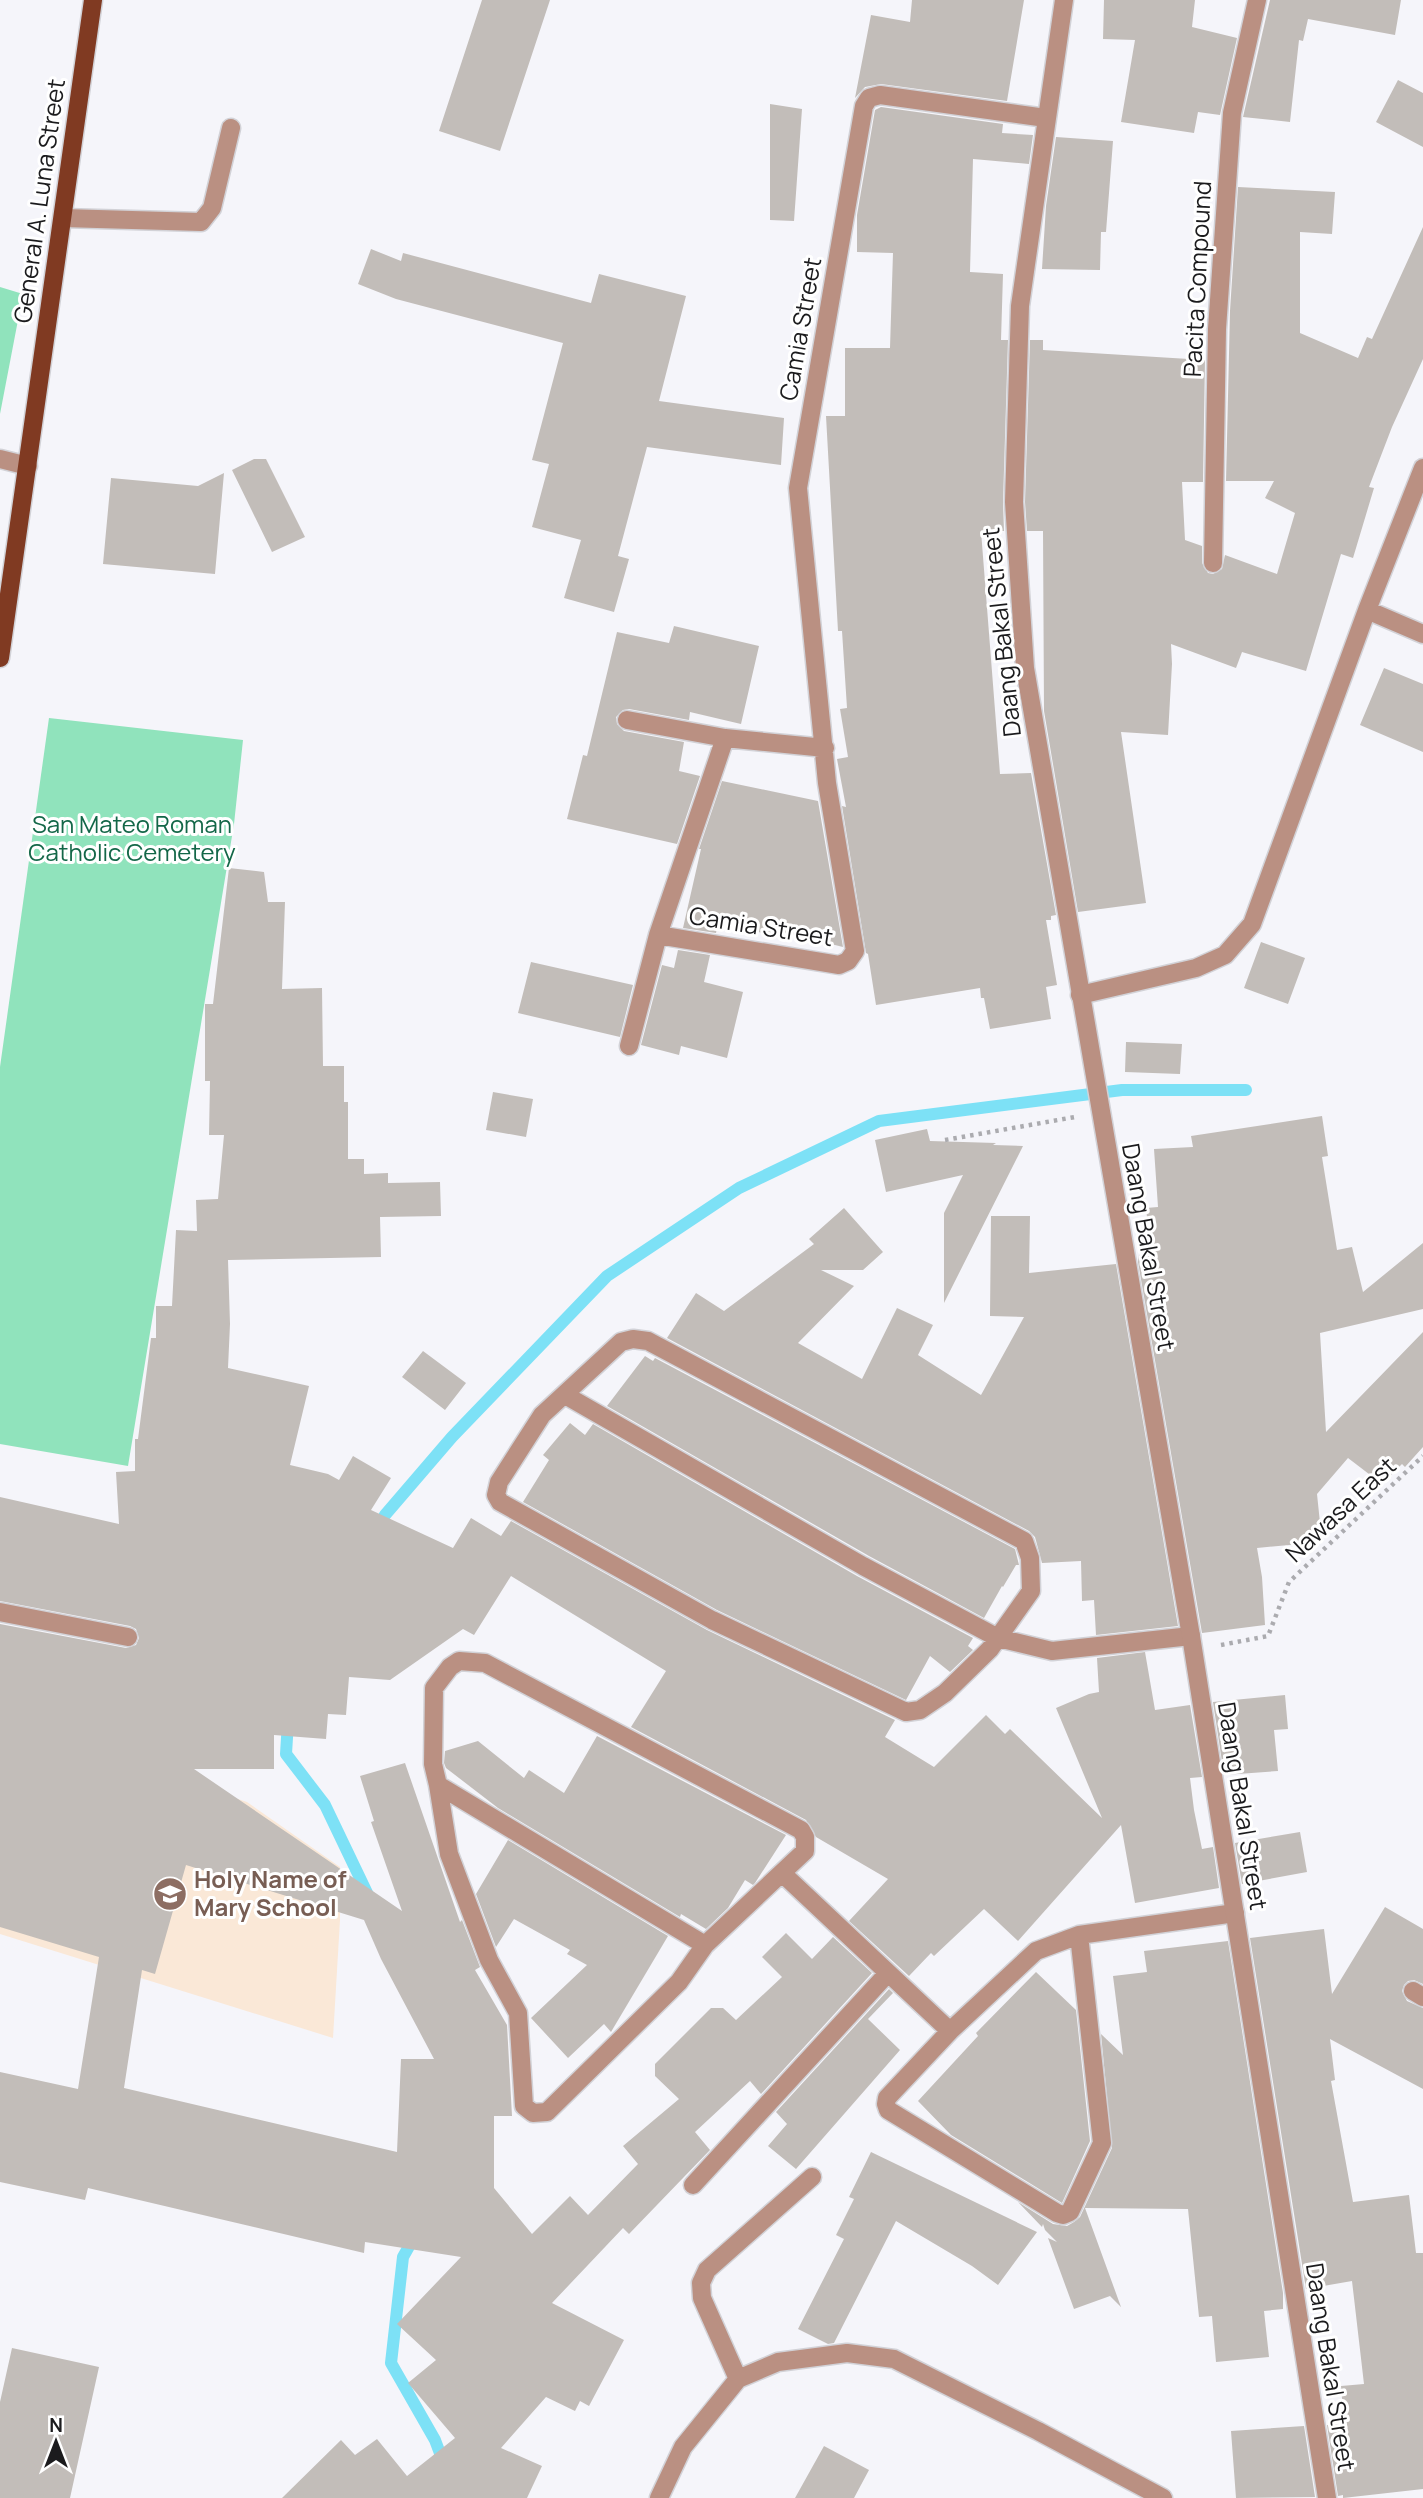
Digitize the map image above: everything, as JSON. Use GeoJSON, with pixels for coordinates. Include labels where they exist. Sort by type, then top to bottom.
{"type":"FeatureCollection","features":[{"type":"Feature","properties":{"kind":"main road","name":"General A. Luna Street"},"geometry":{"type":"LineString","coordinates":[[0,658],[5,584],[28,466],[93,0]]}},
{"type":"Feature","properties":{"kind":"street","name":"Daang Bakal Street"},"geometry":{"type":"LineString","coordinates":[[1064,0],[1020,306],[1014,502],[1025,668],[1191,1643],[1326,2498]]}},
{"type":"Feature","properties":{"kind":"street","name":"Pacita Compound"},"geometry":{"type":"LineString","coordinates":[[1213,563],[1217,330],[1232,113],[1257,0]]}},
{"type":"Feature","properties":{"kind":"street","name":"Camia Street"},"geometry":{"type":"LineString","coordinates":[[658,935],[839,965],[848,961],[855,951],[827,783],[798,488],[864,106],[869,98],[880,95],[1046,118]]}},
{"type":"Feature","properties":{"kind":"street"},"geometry":{"type":"LineString","coordinates":[[62,218],[201,222],[212,208],[231,128]]}},
{"type":"Feature","properties":{"kind":"street"},"geometry":{"type":"LineString","coordinates":[[0,460],[28,466]]}},
{"type":"Feature","properties":{"kind":"street"},"geometry":{"type":"LineString","coordinates":[[1080,996],[1196,968],[1225,955],[1252,924],[1367,610],[1423,468]]}},
{"type":"Feature","properties":{"kind":"street"},"geometry":{"type":"LineString","coordinates":[[1367,610],[1423,634]]}},
{"type":"Feature","properties":{"kind":"street"},"geometry":{"type":"LineString","coordinates":[[627,720],[725,738],[825,748]]}},
{"type":"Feature","properties":{"kind":"street","name":"Camia Street"},"geometry":{"type":"LineString","coordinates":[[629,1046],[658,935],[725,738]]}},
{"type":"Feature","properties":{"kind":"street"},"geometry":{"type":"LineString","coordinates":[[632,1339],[648,1342],[1024,1541],[1030,1558],[1031,1591],[998,1638],[945,1693],[920,1710],[905,1712],[712,1620],[500,1503],[496,1495],[499,1482],[542,1415],[621,1342],[632,1339]]}},
{"type":"Feature","properties":{"kind":"street"},"geometry":{"type":"LineString","coordinates":[[565,1395],[863,1566],[998,1638],[1052,1651],[1191,1643]]}},
{"type":"Feature","properties":{"kind":"street"},"geometry":{"type":"LineString","coordinates":[[0,1612],[128,1637]]}},
{"type":"Feature","properties":{"kind":"street"},"geometry":{"type":"LineString","coordinates":[[459,1661],[485,1663],[801,1830],[805,1837],[805,1851],[783,1874],[705,1945],[679,1982],[547,2112],[533,2113],[524,2106],[518,2013],[489,1959],[449,1854],[433,1764],[434,1688],[450,1667],[459,1661]]}},
{"type":"Feature","properties":{"kind":"street"},"geometry":{"type":"LineString","coordinates":[[438,1785],[705,1945]]}},
{"type":"Feature","properties":{"kind":"street"},"geometry":{"type":"LineString","coordinates":[[783,1874],[950,2031]]}},
{"type":"Feature","properties":{"kind":"street"},"geometry":{"type":"LineString","coordinates":[[1079,1935],[1102,2143],[1070,2212],[1063,2215],[888,2110],[887,2098],[950,2031],[1036,1951],[1079,1935],[1235,1913]]}},
{"type":"Feature","properties":{"kind":"street"},"geometry":{"type":"LineString","coordinates":[[692,2185],[888,1973]]}},
{"type":"Feature","properties":{"kind":"street"},"geometry":{"type":"LineString","coordinates":[[738,2379],[702,2298],[701,2283],[707,2270],[812,2177]]}},
{"type":"Feature","properties":{"kind":"street"},"geometry":{"type":"LineString","coordinates":[[659,2498],[683,2447],[738,2379],[778,2362],[847,2353],[894,2359],[1038,2431],[1163,2498]]}},
{"type":"Feature","properties":{"kind":"path"},"geometry":{"type":"LineString","coordinates":[[945,1140],[1100,1109]]}},
{"type":"Feature","properties":{"kind":"path","name":"Nawasa East"},"geometry":{"type":"LineString","coordinates":[[1191,1643],[1268,1636],[1289,1582],[1423,1456]]}},
{"type":"Feature","properties":{"kind":"shaded area","name":"Holy Name of Mary School"},"geometry":{"type":"Polygon","coordinates":[[[0,1720],[247,1802],[340,1867],[340,1920],[333,2038],[0,1934],[0,1720]]]}},
{"type":"Feature","properties":{"kind":"green space"},"geometry":{"type":"Polygon","coordinates":[[[0,287],[23,294],[0,414],[0,287]]]}},
{"type":"Feature","properties":{"kind":"green space","name":"San Mateo Roman Catholic Cemetery"},"geometry":{"type":"Polygon","coordinates":[[[49,718],[243,740],[234,824],[128,1466],[0,1444],[0,1067],[49,718]]]}},
{"type":"Feature","properties":{"kind":"building"},"geometry":{"type":"Polygon","coordinates":[[[482,0],[550,0],[500,151],[439,131],[482,0]]]}},
{"type":"Feature","properties":{"kind":"building"},"geometry":{"type":"Polygon","coordinates":[[[912,0],[1024,0],[1007,101],[881,84],[865,87],[855,98],[871,15],[910,22],[912,0]]]}},
{"type":"Feature","properties":{"kind":"building"},"geometry":{"type":"Polygon","coordinates":[[[1104,0],[1195,0],[1192,27],[1237,38],[1220,115],[1198,112],[1194,133],[1121,122],[1135,40],[1103,39],[1104,0]]]}},
{"type":"Feature","properties":{"kind":"building"},"geometry":{"type":"Polygon","coordinates":[[[1270,0],[1401,0],[1395,35],[1308,19],[1303,41],[1299,40],[1290,122],[1243,117],[1270,0]]]}},
{"type":"Feature","properties":{"kind":"building"},"geometry":{"type":"Polygon","coordinates":[[[1398,80],[1423,93],[1423,147],[1376,122],[1398,80]]]}},
{"type":"Feature","properties":{"kind":"building"},"geometry":{"type":"Polygon","coordinates":[[[770,104],[802,109],[794,221],[770,220],[770,104]]]}},
{"type":"Feature","properties":{"kind":"building"},"geometry":{"type":"Polygon","coordinates":[[[881,107],[1003,124],[1002,133],[1033,135],[1029,164],[973,159],[970,272],[1003,274],[1001,340],[1008,340],[1004,531],[981,531],[1000,774],[1031,773],[1056,915],[1051,916],[1051,920],[1046,920],[1057,985],[1046,987],[1051,1019],[990,1029],[980,988],[876,1005],[842,806],[846,807],[837,759],[848,757],[840,709],[847,708],[842,631],[838,631],[826,416],[845,416],[845,348],[890,348],[893,253],[857,252],[857,215],[875,110],[881,107]]]}},
{"type":"Feature","properties":{"kind":"building"},"geometry":{"type":"Polygon","coordinates":[[[1056,137],[1113,141],[1106,232],[1101,232],[1100,270],[1042,269],[1046,206],[1056,137]]]}},
{"type":"Feature","properties":{"kind":"building"},"geometry":{"type":"Polygon","coordinates":[[[1238,187],[1335,192],[1332,234],[1300,232],[1300,333],[1358,358],[1367,337],[1372,339],[1423,227],[1423,359],[1392,427],[1369,487],[1374,488],[1353,558],[1341,554],[1306,671],[1242,652],[1236,668],[1171,644],[1168,735],[1121,732],[1146,903],[1078,912],[1044,711],[1043,531],[1027,531],[1025,502],[1030,340],[1043,340],[1043,350],[1205,360],[1203,482],[1182,482],[1185,540],[1202,546],[1202,563],[1208,573],[1213,574],[1222,569],[1225,555],[1277,574],[1295,513],[1265,498],[1274,481],[1226,481],[1230,311],[1238,187]]]}},
{"type":"Feature","properties":{"kind":"building"},"geometry":{"type":"Polygon","coordinates":[[[371,249],[401,261],[403,253],[591,303],[599,274],[686,296],[659,401],[784,418],[781,465],[647,447],[618,556],[629,559],[614,612],[564,598],[581,540],[532,527],[549,464],[532,460],[563,343],[396,299],[358,284],[371,249]]]}},
{"type":"Feature","properties":{"kind":"building"},"geometry":{"type":"Polygon","coordinates":[[[254,459],[266,459],[305,537],[272,552],[232,470],[254,459]]]}},
{"type":"Feature","properties":{"kind":"building"},"geometry":{"type":"Polygon","coordinates":[[[224,473],[215,574],[103,564],[111,478],[198,486],[224,473]]]}},
{"type":"Feature","properties":{"kind":"building"},"geometry":{"type":"Polygon","coordinates":[[[674,626],[759,646],[741,724],[690,712],[689,720],[629,709],[623,710],[616,717],[617,724],[624,731],[684,742],[679,771],[700,776],[677,844],[567,819],[583,755],[587,756],[617,632],[669,643],[674,626]]]}},
{"type":"Feature","properties":{"kind":"building"},"geometry":{"type":"Polygon","coordinates":[[[1384,668],[1423,684],[1423,752],[1360,725],[1384,668]]]}},
{"type":"Feature","properties":{"kind":"building"},"geometry":{"type":"Polygon","coordinates":[[[722,781],[818,801],[843,947],[783,932],[781,937],[718,923],[716,933],[683,928],[699,849],[722,781]]]}},
{"type":"Feature","properties":{"kind":"building"},"geometry":{"type":"Polygon","coordinates":[[[229,868],[264,872],[268,902],[285,902],[282,989],[322,988],[323,1066],[344,1066],[344,1102],[348,1102],[348,1159],[364,1159],[364,1174],[388,1173],[388,1183],[440,1182],[441,1216],[380,1217],[381,1257],[228,1260],[228,1368],[309,1386],[290,1465],[328,1474],[339,1480],[353,1456],[391,1478],[371,1510],[453,1548],[471,1518],[501,1536],[511,1521],[707,1630],[895,1720],[885,1737],[934,1767],[986,1715],[1005,1734],[1010,1729],[1102,1818],[1056,1708],[1099,1692],[1097,1658],[1145,1652],[1155,1710],[1190,1705],[1202,1777],[1190,1778],[1194,1810],[1202,1849],[1213,1847],[1219,1888],[1135,1903],[1121,1825],[1018,1941],[984,1909],[934,1956],[931,1953],[909,1976],[849,1921],[888,1879],[816,1837],[806,1820],[631,1727],[666,1671],[511,1576],[474,1635],[463,1629],[390,1680],[349,1677],[346,1715],[328,1714],[326,1739],[274,1735],[274,1769],[194,1769],[402,1911],[371,1822],[374,1821],[360,1776],[405,1763],[460,1922],[462,1920],[480,1967],[475,1970],[507,2025],[512,2116],[494,2116],[494,2188],[532,2234],[570,2196],[588,2215],[638,2164],[623,2146],[679,2099],[655,2076],[655,2064],[711,2008],[723,2008],[736,2020],[782,1977],[762,1957],[786,1933],[812,1959],[833,1937],[872,1973],[761,2094],[750,2081],[695,2132],[710,2150],[629,2234],[623,2228],[552,2303],[624,2340],[589,2406],[580,2401],[575,2411],[546,2397],[501,2448],[542,2466],[527,2498],[282,2498],[341,2440],[355,2455],[377,2439],[407,2476],[455,2438],[408,2383],[436,2360],[397,2324],[461,2257],[365,2242],[364,2253],[88,2188],[85,2200],[0,2182],[0,2072],[78,2089],[99,1957],[0,1927],[0,1624],[126,1648],[136,1645],[139,1638],[136,1629],[130,1626],[0,1601],[0,1497],[119,1524],[116,1472],[135,1471],[135,1439],[138,1439],[151,1338],[156,1338],[156,1306],[172,1306],[176,1230],[197,1231],[196,1200],[218,1199],[224,1135],[209,1135],[210,1081],[205,1081],[205,1004],[213,1004],[229,868]],[[186,1865],[155,1974],[142,1970],[124,2088],[397,2152],[401,2059],[434,2059],[381,1959],[364,1920],[186,1865]]]}},
{"type":"Feature","properties":{"kind":"building"},"geometry":{"type":"Polygon","coordinates":[[[1261,942],[1305,958],[1288,1004],[1244,988],[1261,942]]]}},
{"type":"Feature","properties":{"kind":"building"},"geometry":{"type":"Polygon","coordinates":[[[678,950],[710,955],[704,982],[743,992],[727,1058],[681,1046],[679,1055],[641,1045],[662,965],[674,968],[678,950]]]}},
{"type":"Feature","properties":{"kind":"building"},"geometry":{"type":"Polygon","coordinates":[[[531,962],[633,985],[620,1037],[518,1013],[531,962]]]}},
{"type":"Feature","properties":{"kind":"building"},"geometry":{"type":"Polygon","coordinates":[[[1126,1042],[1182,1044],[1180,1074],[1125,1072],[1126,1042]]]}},
{"type":"Feature","properties":{"kind":"building"},"geometry":{"type":"Polygon","coordinates":[[[493,1092],[533,1099],[526,1137],[486,1130],[493,1092]]]}},
{"type":"Feature","properties":{"kind":"building"},"geometry":{"type":"Polygon","coordinates":[[[1322,1116],[1328,1156],[1322,1157],[1337,1250],[1352,1247],[1363,1292],[1423,1243],[1423,1309],[1320,1333],[1326,1432],[1423,1332],[1423,1447],[1405,1467],[1402,1464],[1382,1484],[1348,1458],[1317,1494],[1322,1542],[1257,1548],[1265,1625],[1202,1633],[1138,1262],[1139,1255],[1151,1254],[1146,1208],[1158,1207],[1154,1149],[1193,1147],[1191,1136],[1322,1116]]]}},
{"type":"Feature","properties":{"kind":"building"},"geometry":{"type":"Polygon","coordinates":[[[927,1129],[930,1141],[1023,1146],[944,1303],[944,1213],[963,1175],[886,1192],[875,1140],[927,1129]]]}},
{"type":"Feature","properties":{"kind":"building"},"geometry":{"type":"Polygon","coordinates":[[[844,1208],[883,1252],[863,1270],[821,1270],[854,1286],[798,1343],[862,1379],[897,1308],[933,1325],[918,1355],[981,1395],[1024,1317],[990,1316],[991,1216],[1030,1216],[1029,1273],[1116,1264],[1178,1626],[1096,1635],[1094,1600],[1082,1601],[1081,1561],[1042,1563],[1035,1537],[1029,1531],[667,1338],[696,1293],[724,1311],[814,1244],[809,1239],[844,1208]]]}},
{"type":"Feature","properties":{"kind":"building"},"geometry":{"type":"Polygon","coordinates":[[[423,1351],[466,1383],[445,1410],[402,1377],[423,1351]]]}},
{"type":"Feature","properties":{"kind":"building"},"geometry":{"type":"Polygon","coordinates":[[[645,1356],[653,1361],[655,1358],[1015,1549],[1019,1565],[1016,1565],[1002,1586],[984,1618],[869,1556],[607,1406],[645,1356]]]}},
{"type":"Feature","properties":{"kind":"building"},"geometry":{"type":"Polygon","coordinates":[[[570,1423],[585,1435],[593,1424],[857,1576],[973,1638],[968,1646],[973,1650],[950,1672],[930,1656],[906,1700],[717,1610],[523,1502],[549,1460],[543,1455],[570,1423]]]}},
{"type":"Feature","properties":{"kind":"building"},"geometry":{"type":"Polygon","coordinates":[[[1285,1695],[1288,1729],[1274,1730],[1278,1771],[1224,1775],[1213,1702],[1285,1695]]]}},
{"type":"Feature","properties":{"kind":"building"},"geometry":{"type":"Polygon","coordinates":[[[597,1736],[786,1835],[755,1883],[753,1885],[745,1880],[728,1908],[706,1929],[681,1914],[680,1917],[498,1808],[446,1768],[444,1763],[445,1751],[478,1741],[524,1778],[529,1770],[564,1793],[597,1736]]]}},
{"type":"Feature","properties":{"kind":"building"},"geometry":{"type":"Polygon","coordinates":[[[1300,1832],[1307,1872],[1242,1884],[1235,1843],[1300,1832]]]}},
{"type":"Feature","properties":{"kind":"building"},"geometry":{"type":"Polygon","coordinates":[[[508,1840],[668,1936],[611,2032],[604,2024],[568,2058],[531,2018],[587,1965],[567,1954],[570,1950],[514,1919],[496,1947],[476,1894],[508,1840]]]}},
{"type":"Feature","properties":{"kind":"building"},"geometry":{"type":"Polygon","coordinates":[[[1385,1907],[1423,1929],[1423,1984],[1414,1980],[1408,1981],[1402,1991],[1407,2001],[1423,2008],[1423,2089],[1330,2039],[1335,2080],[1331,2081],[1353,2202],[1409,2195],[1416,2253],[1423,2253],[1423,2489],[1343,2498],[1343,2495],[1338,2496],[1327,2425],[1344,2424],[1341,2386],[1364,2384],[1352,2281],[1306,2289],[1250,1938],[1324,1929],[1332,1994],[1385,1907]]]}},
{"type":"Feature","properties":{"kind":"building"},"geometry":{"type":"Polygon","coordinates":[[[1228,1941],[1283,2293],[1283,2309],[1264,2311],[1269,2357],[1216,2362],[1212,2316],[1199,2317],[1188,2209],[1085,2208],[1121,2307],[1110,2296],[1074,2309],[1048,2238],[1057,2242],[1045,2230],[1043,2224],[1042,2227],[1018,2202],[1053,2224],[1067,2226],[1074,2222],[1080,2217],[1112,2148],[1101,2034],[1123,2055],[1113,1976],[1147,1972],[1144,1951],[1228,1941]]]}},
{"type":"Feature","properties":{"kind":"building"},"geometry":{"type":"Polygon","coordinates":[[[1036,1972],[1076,2010],[1090,2141],[1062,2203],[951,2135],[918,2101],[978,2036],[976,2033],[1036,1972]]]}},
{"type":"Feature","properties":{"kind":"building"},"geometry":{"type":"Polygon","coordinates":[[[889,1989],[893,1993],[868,2019],[900,2050],[796,2169],[768,2146],[787,2124],[776,2112],[889,1989]]]}},
{"type":"Feature","properties":{"kind":"building"},"geometry":{"type":"Polygon","coordinates":[[[871,2152],[1037,2232],[998,2285],[972,2266],[896,2221],[834,2343],[828,2344],[798,2329],[844,2239],[836,2235],[854,2199],[849,2197],[871,2152]]]}},
{"type":"Feature","properties":{"kind":"building"},"geometry":{"type":"Polygon","coordinates":[[[12,2348],[99,2367],[70,2498],[0,2498],[0,2402],[12,2348]]]}},
{"type":"Feature","properties":{"kind":"building"},"geometry":{"type":"Polygon","coordinates":[[[1304,2426],[1315,2497],[1236,2498],[1231,2431],[1304,2426]]]}},
{"type":"Feature","properties":{"kind":"building"},"geometry":{"type":"Polygon","coordinates":[[[824,2446],[869,2470],[854,2498],[795,2498],[824,2446]]]}},
{"type":"Feature","properties":{"kind":"waterway"},"geometry":{"type":"LineString","coordinates":[[376,1531],[385,1515],[452,1437],[607,1276],[739,1188],[879,1121],[1122,1090],[1246,1090]]}},
{"type":"Feature","properties":{"kind":"waterway"},"geometry":{"type":"LineString","coordinates":[[288,1721],[286,1754],[325,1805],[370,1899]]}},
{"type":"Feature","properties":{"kind":"waterway"},"geometry":{"type":"LineString","coordinates":[[416,2234],[403,2257],[391,2363],[435,2440],[444,2464]]}},
{"type":"Feature","properties":{"kind":"place","name":"Holy Name of Mary School"},"geometry":{"type":"Point","coordinates":[170,1894]}}]}
